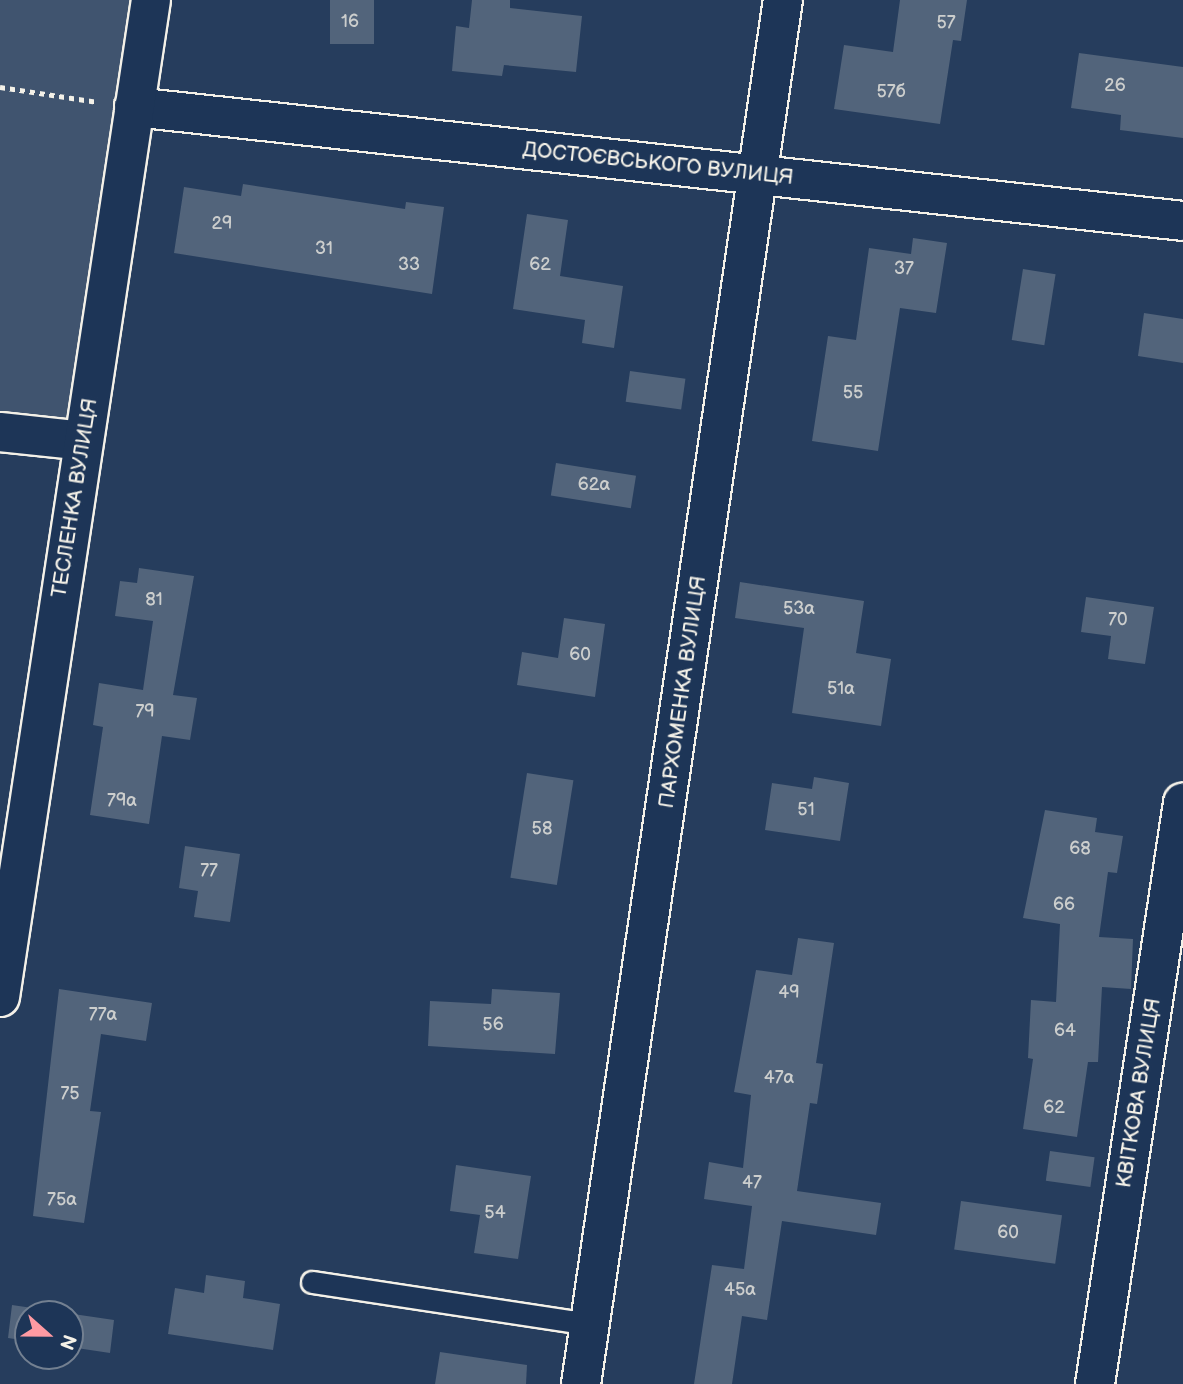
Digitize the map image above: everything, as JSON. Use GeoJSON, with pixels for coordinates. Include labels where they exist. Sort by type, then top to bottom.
{"type":"FeatureCollection","features":[{"type":"Feature","properties":{"kind":"street","name":"ТЕСЛЕНКА ВУЛИЦЯ"},"geometry":{"type":"LineString","coordinates":[[0,997],[151,0]]}},
{"type":"Feature","properties":{"kind":"street","name":"ПАРХОМЕНКА ВУЛИЦЯ"},"geometry":{"type":"LineString","coordinates":[[581,1384],[783,0]]}},
{"type":"Feature","properties":{"kind":"street","name":"ДОСТОЄВСЬКОГО ВУЛИЦЯ"},"geometry":{"type":"LineString","coordinates":[[134,107],[1183,221]]}},
{"type":"Feature","properties":{"kind":"street"},"geometry":{"type":"LineString","coordinates":[[0,432],[84,441]]}},
{"type":"Feature","properties":{"kind":"street","name":"КВІТКОВА ВУЛИЦЯ"},"geometry":{"type":"LineString","coordinates":[[1095,1384],[1183,803]]}},
{"type":"Feature","properties":{"kind":"lane"},"geometry":{"type":"LineString","coordinates":[[312,1282],[590,1324]]}},
{"type":"Feature","properties":{"kind":"path"},"geometry":{"type":"LineString","coordinates":[[0,87],[134,107]]}},
{"type":"Feature","properties":{"kind":"shaded area"},"geometry":{"type":"Polygon","coordinates":[[[0,0],[142,0],[76,431],[0,423],[0,0]]]}},
{"type":"Feature","properties":{"kind":"building"},"geometry":{"type":"Polygon","coordinates":[[[330,0],[374,0],[374,44],[330,44],[330,0]]]}},
{"type":"Feature","properties":{"kind":"building"},"geometry":{"type":"Polygon","coordinates":[[[472,0],[510,0],[510,8],[582,16],[576,72],[504,65],[502,76],[452,71],[456,26],[469,28],[472,0]]]}},
{"type":"Feature","properties":{"kind":"building"},"geometry":{"type":"Polygon","coordinates":[[[900,0],[967,0],[961,41],[953,40],[940,124],[834,109],[844,45],[893,52],[900,0]]]}},
{"type":"Feature","properties":{"kind":"building"},"geometry":{"type":"Polygon","coordinates":[[[1079,53],[1183,67],[1183,138],[1120,130],[1121,115],[1071,108],[1079,53]]]}},
{"type":"Feature","properties":{"kind":"building"},"geometry":{"type":"Polygon","coordinates":[[[243,184],[405,209],[406,202],[444,207],[432,294],[174,253],[184,187],[241,196],[243,184]]]}},
{"type":"Feature","properties":{"kind":"building"},"geometry":{"type":"Polygon","coordinates":[[[527,214],[568,220],[560,276],[623,286],[614,348],[582,343],[585,320],[513,309],[527,214]]]}},
{"type":"Feature","properties":{"kind":"building"},"geometry":{"type":"Polygon","coordinates":[[[913,238],[947,243],[936,313],[900,308],[878,451],[812,441],[828,336],[856,340],[869,248],[911,254],[913,238]]]}},
{"type":"Feature","properties":{"kind":"building"},"geometry":{"type":"Polygon","coordinates":[[[1023,269],[1056,274],[1044,345],[1012,340],[1023,269]]]}},
{"type":"Feature","properties":{"kind":"building"},"geometry":{"type":"Polygon","coordinates":[[[1144,313],[1183,319],[1183,363],[1138,356],[1144,313]]]}},
{"type":"Feature","properties":{"kind":"building"},"geometry":{"type":"Polygon","coordinates":[[[630,371],[685,379],[681,409],[626,402],[630,371]]]}},
{"type":"Feature","properties":{"kind":"building"},"geometry":{"type":"Polygon","coordinates":[[[556,463],[636,476],[631,508],[551,496],[556,463]]]}},
{"type":"Feature","properties":{"kind":"building"},"geometry":{"type":"Polygon","coordinates":[[[139,568],[194,576],[173,695],[197,698],[190,740],[162,736],[149,824],[90,815],[103,727],[93,725],[99,683],[143,690],[153,621],[115,616],[120,581],[137,583],[139,568]]]}},
{"type":"Feature","properties":{"kind":"building"},"geometry":{"type":"Polygon","coordinates":[[[740,582],[864,601],[856,653],[891,659],[881,726],[792,713],[804,628],[735,618],[740,582]]]}},
{"type":"Feature","properties":{"kind":"building"},"geometry":{"type":"Polygon","coordinates":[[[1086,597],[1154,607],[1145,664],[1108,659],[1111,636],[1081,632],[1086,597]]]}},
{"type":"Feature","properties":{"kind":"building"},"geometry":{"type":"Polygon","coordinates":[[[564,618],[605,624],[595,697],[517,685],[522,652],[558,658],[564,618]]]}},
{"type":"Feature","properties":{"kind":"building"},"geometry":{"type":"Polygon","coordinates":[[[527,773],[573,780],[557,885],[510,878],[527,773]]]}},
{"type":"Feature","properties":{"kind":"building"},"geometry":{"type":"Polygon","coordinates":[[[814,777],[849,783],[840,841],[765,830],[772,783],[812,789],[814,777]]]}},
{"type":"Feature","properties":{"kind":"building"},"geometry":{"type":"Polygon","coordinates":[[[1045,810],[1097,818],[1095,832],[1123,836],[1117,873],[1108,872],[1099,937],[1133,939],[1131,989],[1102,987],[1098,1062],[1088,1062],[1077,1137],[1023,1129],[1033,1059],[1028,1058],[1031,1000],[1056,1002],[1060,924],[1023,918],[1045,810]]]}},
{"type":"Feature","properties":{"kind":"building"},"geometry":{"type":"Polygon","coordinates":[[[185,846],[240,854],[230,922],[194,917],[198,891],[179,888],[185,846]]]}},
{"type":"Feature","properties":{"kind":"building"},"geometry":{"type":"Polygon","coordinates":[[[798,938],[834,943],[816,1063],[823,1064],[817,1104],[810,1103],[797,1191],[881,1203],[876,1235],[782,1221],[767,1320],[742,1316],[732,1384],[694,1384],[712,1265],[744,1269],[752,1206],[704,1199],[709,1162],[743,1168],[751,1095],[734,1092],[756,970],[792,975],[798,938]]]}},
{"type":"Feature","properties":{"kind":"building"},"geometry":{"type":"Polygon","coordinates":[[[59,989],[152,1003],[146,1041],[101,1034],[90,1111],[101,1112],[84,1223],[33,1216],[59,989]]]}},
{"type":"Feature","properties":{"kind":"building"},"geometry":{"type":"Polygon","coordinates":[[[492,989],[560,993],[555,1054],[428,1046],[430,1001],[491,1004],[492,989]]]}},
{"type":"Feature","properties":{"kind":"building"},"geometry":{"type":"Polygon","coordinates":[[[1050,1151],[1095,1157],[1090,1187],[1046,1181],[1050,1151]]]}},
{"type":"Feature","properties":{"kind":"building"},"geometry":{"type":"Polygon","coordinates":[[[456,1165],[531,1176],[518,1259],[474,1253],[480,1215],[450,1211],[456,1165]]]}},
{"type":"Feature","properties":{"kind":"building"},"geometry":{"type":"Polygon","coordinates":[[[961,1201],[1062,1215],[1055,1264],[954,1250],[961,1201]]]}},
{"type":"Feature","properties":{"kind":"building"},"geometry":{"type":"Polygon","coordinates":[[[206,1275],[245,1281],[243,1298],[280,1304],[273,1350],[168,1334],[175,1288],[204,1293],[206,1275]]]}},
{"type":"Feature","properties":{"kind":"building"},"geometry":{"type":"Polygon","coordinates":[[[12,1305],[14,1305],[14,1339],[8,1338],[12,1305]]]}},
{"type":"Feature","properties":{"kind":"building"},"geometry":{"type":"Polygon","coordinates":[[[84,1316],[114,1320],[110,1353],[84,1349],[84,1316]]]}},
{"type":"Feature","properties":{"kind":"building"},"geometry":{"type":"Polygon","coordinates":[[[440,1352],[527,1365],[526,1384],[435,1384],[440,1352]]]}}]}
